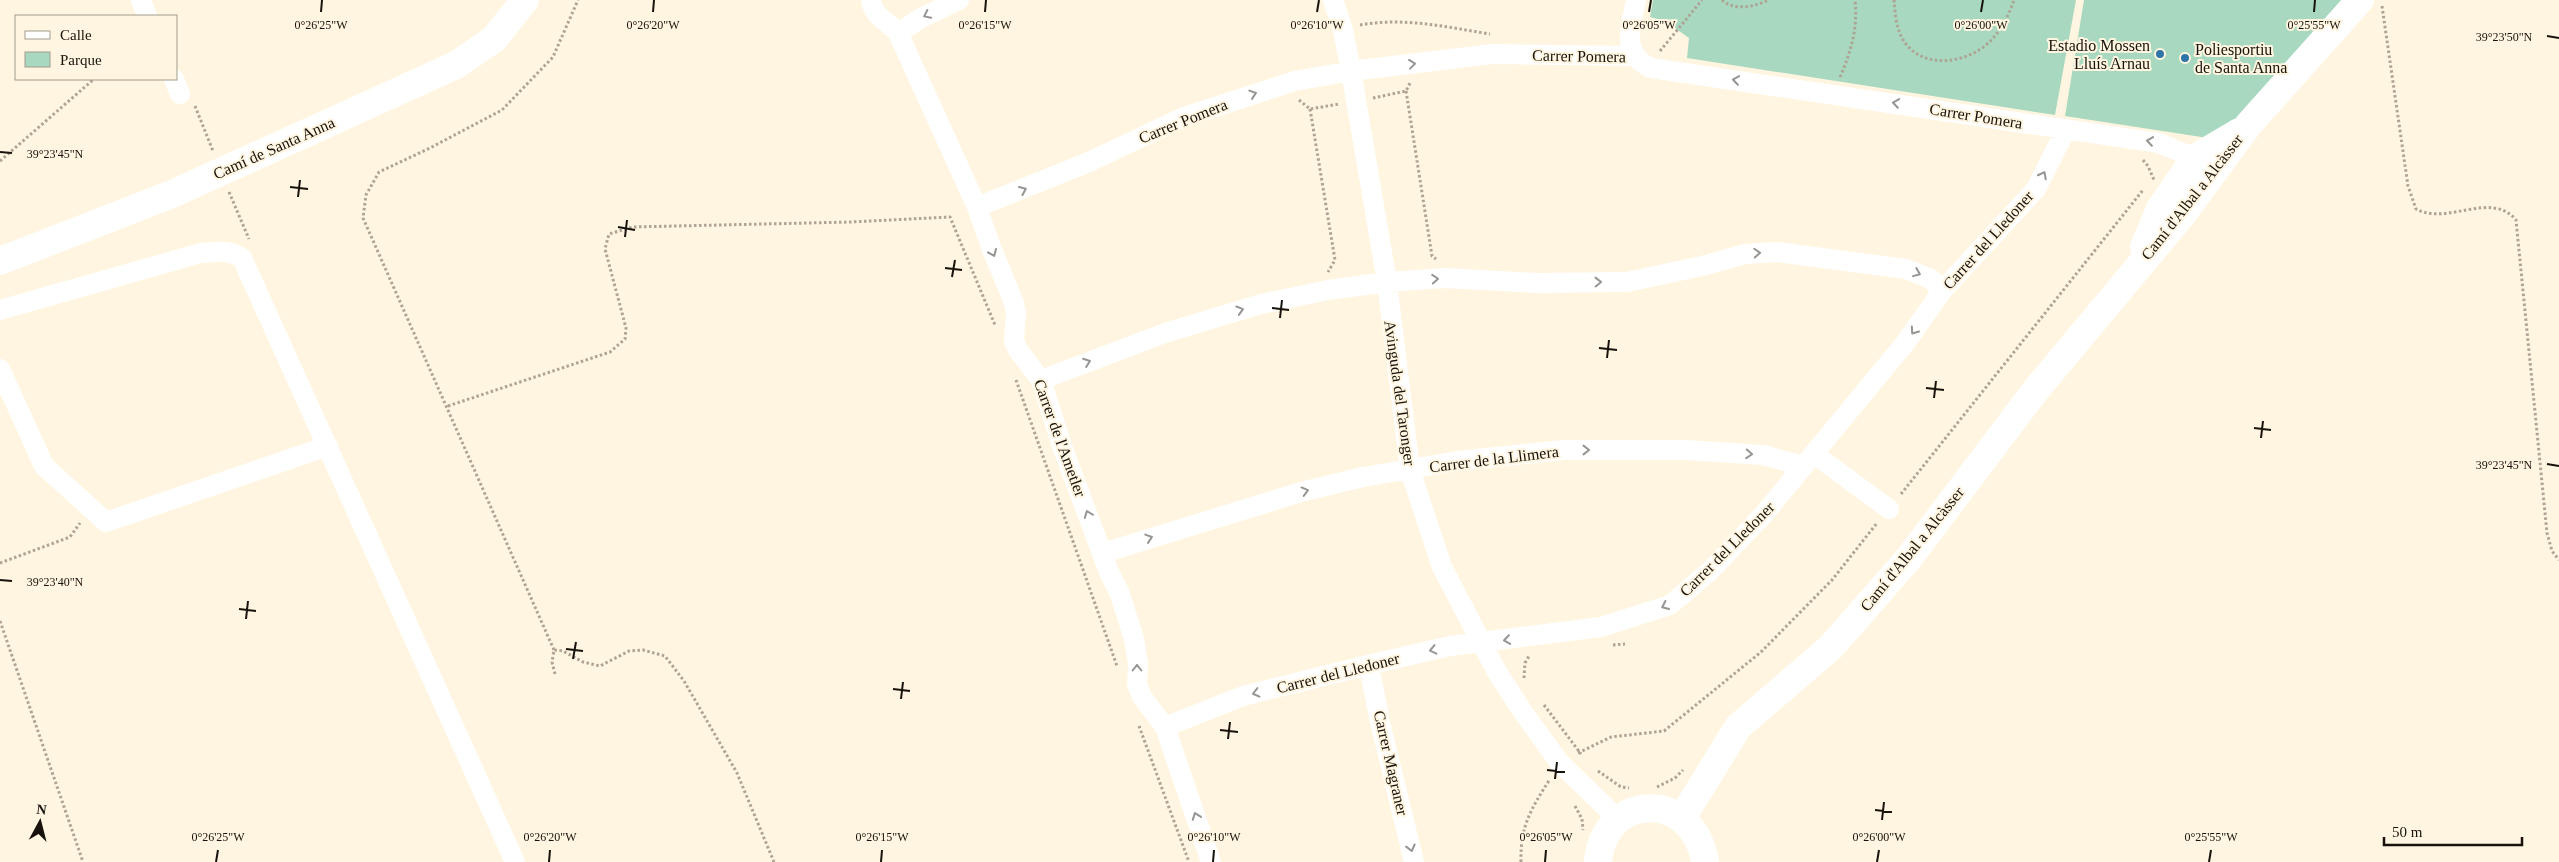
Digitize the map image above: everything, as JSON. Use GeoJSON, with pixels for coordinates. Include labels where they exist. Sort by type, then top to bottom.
{"type":"FeatureCollection","features":[{"type":"Feature","properties":{"kind":"street"},"geometry":{"type":"LineString","coordinates":[[140,0],[147,15]]}},
{"type":"Feature","properties":{"kind":"street","name":"Camí de Santa Anna"},"geometry":{"type":"LineString","coordinates":[[0,261],[172,194],[456,65],[494,40],[525,0]]}},
{"type":"Feature","properties":{"kind":"street","name":"Carrer de l'Ametler"},"geometry":{"type":"LineString","coordinates":[[871,0],[876,14],[892,25],[898,33],[977,207],[1014,303],[1016,313],[1014,341],[1018,350],[1041,380],[1063,449],[1109,572],[1120,594],[1134,639],[1138,664],[1137,684],[1142,698],[1165,728],[1211,862]]}},
{"type":"Feature","properties":{"kind":"street"},"geometry":{"type":"LineString","coordinates":[[898,33],[921,18],[959,0]]}},
{"type":"Feature","properties":{"kind":"street","name":"Avinguda del Taronger"},"geometry":{"type":"LineString","coordinates":[[1333,0],[1343,30],[1351,71],[1387,282],[1410,470],[1442,567],[1481,643],[1521,709],[1563,766],[1618,819]]}},
{"type":"Feature","properties":{"kind":"street"},"geometry":{"type":"LineString","coordinates":[[1635,56],[1629,38],[1636,0]]}},
{"type":"Feature","properties":{"kind":"street","name":"Camí d'Albal a Alcàsser"},"geometry":{"type":"LineString","coordinates":[[1682,818],[1738,727],[1831,648],[1909,558],[2035,391],[2182,215],[2249,124],[2360,0]]}},
{"type":"Feature","properties":{"kind":"street","name":"Carrer Pomera"},"geometry":{"type":"LineString","coordinates":[[977,207],[1088,162],[1184,117],[1295,81],[1351,71],[1492,54],[1635,56],[1651,68],[2159,143],[2195,158]]}},
{"type":"Feature","properties":{"kind":"street","name":"Camí d'Albal a Alcàsser"},"geometry":{"type":"LineString","coordinates":[[2135,269],[2160,209],[2195,158],[2234,136],[2249,124]]}},
{"type":"Feature","properties":{"kind":"street","name":"Carrer del Lledoner"},"geometry":{"type":"LineString","coordinates":[[1165,728],[1243,696],[1372,664],[1450,646],[1601,627],[1670,605],[1724,556],[1764,514],[1906,342],[1942,291],[2036,189],[2066,129]]}},
{"type":"Feature","properties":{"kind":"street"},"geometry":{"type":"LineString","coordinates":[[2182,215],[2196,178],[2195,158]]}},
{"type":"Feature","properties":{"kind":"street"},"geometry":{"type":"LineString","coordinates":[[1041,380],[1165,333],[1261,304],[1328,290],[1387,282],[1445,278],[1537,283],[1628,282],[1702,266],[1745,254],[1777,252],[1906,269],[1931,279],[1942,291]]}},
{"type":"Feature","properties":{"kind":"street"},"geometry":{"type":"LineString","coordinates":[[0,310],[201,253],[235,253],[242,258],[515,862]]}},
{"type":"Feature","properties":{"kind":"street"},"geometry":{"type":"LineString","coordinates":[[0,369],[44,466],[106,522],[328,446]]}},
{"type":"Feature","properties":{"kind":"street","name":"Carrer de la Llimera"},"geometry":{"type":"LineString","coordinates":[[1103,553],[1301,492],[1363,477],[1458,461],[1563,450],[1686,450],[1809,460]]}},
{"type":"Feature","properties":{"kind":"street"},"geometry":{"type":"LineString","coordinates":[[1809,460],[1889,508]]}},
{"type":"Feature","properties":{"kind":"street","name":"Carrer Magraner"},"geometry":{"type":"LineString","coordinates":[[1372,664],[1372,676],[1380,722],[1414,862]]}},
{"type":"Feature","properties":{"kind":"street"},"geometry":{"type":"LineString","coordinates":[[1598,862],[1599,849],[1606,832],[1618,819],[1633,811],[1650,808],[1667,810],[1682,818],[1695,830],[1703,846],[1705,862]]}},
{"type":"Feature","properties":{"kind":"path"},"geometry":{"type":"LineString","coordinates":[[555,674],[552,662],[554,650],[448,406],[363,218],[366,195],[379,172],[430,148],[502,110],[553,57],[578,0]]}},
{"type":"Feature","properties":{"kind":"path"},"geometry":{"type":"LineString","coordinates":[[1656,56],[1702,0]]}},
{"type":"Feature","properties":{"kind":"path"},"geometry":{"type":"LineString","coordinates":[[1722,0],[1741,7],[1758,6],[1768,0]]}},
{"type":"Feature","properties":{"kind":"path"},"geometry":{"type":"LineString","coordinates":[[1837,85],[1850,53],[1857,19],[1855,0]]}},
{"type":"Feature","properties":{"kind":"path"},"geometry":{"type":"LineString","coordinates":[[1894,0],[1902,38],[1914,51],[1925,58],[1941,61],[1966,58],[1986,44],[2007,20],[2014,0]]}},
{"type":"Feature","properties":{"kind":"path"},"geometry":{"type":"LineString","coordinates":[[2382,0],[2408,186],[2416,208],[2436,214],[2499,207],[2509,211],[2516,220],[2547,533],[2552,551],[2559,560]]}},
{"type":"Feature","properties":{"kind":"path"},"geometry":{"type":"LineString","coordinates":[[1360,26],[1385,21],[1406,21],[1497,35]]}},
{"type":"Feature","properties":{"kind":"path"},"geometry":{"type":"LineString","coordinates":[[1414,76],[1406,91],[1432,256],[1438,261]]}},
{"type":"Feature","properties":{"kind":"path"},"geometry":{"type":"LineString","coordinates":[[0,161],[93,80]]}},
{"type":"Feature","properties":{"kind":"path"},"geometry":{"type":"LineString","coordinates":[[1310,109],[1406,91]]}},
{"type":"Feature","properties":{"kind":"path"},"geometry":{"type":"LineString","coordinates":[[1295,96],[1310,109],[1335,260],[1326,276]]}},
{"type":"Feature","properties":{"kind":"path"},"geometry":{"type":"LineString","coordinates":[[2137,154],[2148,166],[2154,180],[2153,187]]}},
{"type":"Feature","properties":{"kind":"path"},"geometry":{"type":"LineString","coordinates":[[2150,184],[2154,180]]}},
{"type":"Feature","properties":{"kind":"path"},"geometry":{"type":"LineString","coordinates":[[1521,862],[1521,846],[1528,812],[1553,774],[1579,752],[1611,737],[1664,731],[1761,652],[1832,580],[2145,187]]}},
{"type":"Feature","properties":{"kind":"path"},"geometry":{"type":"LineString","coordinates":[[448,406],[610,352],[625,340],[626,328],[605,249],[609,234],[632,227],[851,222],[950,217],[998,331]]}},
{"type":"Feature","properties":{"kind":"path"},"geometry":{"type":"LineString","coordinates":[[1015,378],[1118,669]]}},
{"type":"Feature","properties":{"kind":"path"},"geometry":{"type":"LineString","coordinates":[[0,563],[70,537],[80,526],[87,504]]}},
{"type":"Feature","properties":{"kind":"path"},"geometry":{"type":"LineString","coordinates":[[0,621],[83,862]]}},
{"type":"Feature","properties":{"kind":"path"},"geometry":{"type":"LineString","coordinates":[[1609,645],[1625,644]]}},
{"type":"Feature","properties":{"kind":"path"},"geometry":{"type":"LineString","coordinates":[[554,650],[563,651],[583,662],[600,666],[629,651],[644,650],[665,656],[684,681],[737,773],[774,862]]}},
{"type":"Feature","properties":{"kind":"path"},"geometry":{"type":"LineString","coordinates":[[1530,686],[1524,678],[1525,663],[1531,654]]}},
{"type":"Feature","properties":{"kind":"path"},"geometry":{"type":"LineString","coordinates":[[1541,701],[1586,759]]}},
{"type":"Feature","properties":{"kind":"path"},"geometry":{"type":"LineString","coordinates":[[1138,724],[1188,862]]}},
{"type":"Feature","properties":{"kind":"path"},"geometry":{"type":"LineString","coordinates":[[1593,766],[1621,787],[1634,789]]}},
{"type":"Feature","properties":{"kind":"path"},"geometry":{"type":"LineString","coordinates":[[1649,789],[1675,778],[1686,767]]}},
{"type":"Feature","properties":{"kind":"path"},"geometry":{"type":"LineString","coordinates":[[1573,801],[1582,819],[1583,833]]}},
{"type":"Feature","properties":{"kind":"green space"},"geometry":{"type":"Polygon","coordinates":[[[1653,0],[2076,0],[2055,115],[1687,58],[1689,38],[1665,21],[1650,17],[1653,0]]]}},
{"type":"Feature","properties":{"kind":"green space","name":"Poliesportiu de Santa Anna"},"geometry":{"type":"Polygon","coordinates":[[[2084,0],[2347,0],[2238,122],[2208,138],[2065,116],[2084,0]]]}},
{"type":"Feature","properties":{"kind":"place","name":"Estadio Mossen Lluís Arnau"},"geometry":{"type":"Point","coordinates":[2160,54]}},
{"type":"Feature","properties":{"kind":"place","name":"Poliesportiu de Santa Anna"},"geometry":{"type":"Point","coordinates":[2185,58]}}]}
